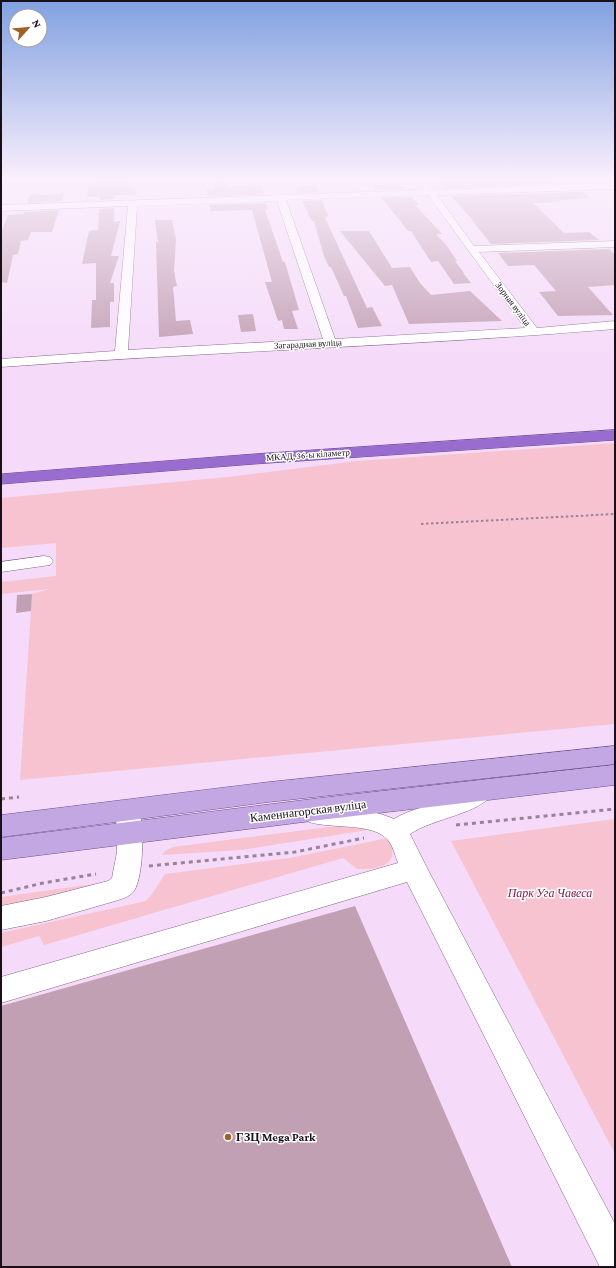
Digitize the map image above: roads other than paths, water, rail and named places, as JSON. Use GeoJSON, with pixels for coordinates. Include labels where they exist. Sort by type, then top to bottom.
{"type":"FeatureCollection","features":[{"type":"Feature","properties":{"kind":"highway","name":"МКАД, 36-ы кіламетр"},"geometry":{"type":"LineString","coordinates":[[1,464],[615,420]]}},
{"type":"Feature","properties":{"kind":"highway","name":"МКАД, 36-ы кіламетр"},"geometry":{"type":"LineString","coordinates":[[1,479],[254,459],[615,435]]}},
{"type":"Feature","properties":{"kind":"main road","name":"Каменнагорская вуліца"},"geometry":{"type":"LineString","coordinates":[[1,849],[128,821],[277,792],[615,755]]}},
{"type":"Feature","properties":{"kind":"main road","name":"Каменнагорская вуліца"},"geometry":{"type":"LineString","coordinates":[[1,826],[290,813],[615,776]]}},
{"type":"Feature","properties":{"kind":"street"},"geometry":{"type":"LineString","coordinates":[[121,354],[130,239]]}},
{"type":"Feature","properties":{"kind":"street"},"geometry":{"type":"LineString","coordinates":[[295,239],[330,342]]}},
{"type":"Feature","properties":{"kind":"street","name":"Зорная вуліца"},"geometry":{"type":"LineString","coordinates":[[464,239],[531,328],[532,332]]}},
{"type":"Feature","properties":{"kind":"street"},"geometry":{"type":"LineString","coordinates":[[471,249],[615,244]]}},
{"type":"Feature","properties":{"kind":"street","name":"Загарадная вуліца"},"geometry":{"type":"LineString","coordinates":[[1,363],[121,354],[532,332],[615,325]]}},
{"type":"Feature","properties":{"kind":"street"},"geometry":{"type":"LineString","coordinates":[[1,567],[44,562]]}},
{"type":"Feature","properties":{"kind":"street"},"geometry":{"type":"LineString","coordinates":[[396,831],[404,823],[457,805],[483,790]]}},
{"type":"Feature","properties":{"kind":"street"},"geometry":{"type":"LineString","coordinates":[[290,813],[340,816],[379,822],[396,831],[414,869],[615,1260]]}},
{"type":"Feature","properties":{"kind":"street"},"geometry":{"type":"LineString","coordinates":[[1,918],[46,909],[115,890],[124,884],[130,852],[128,821]]}},
{"type":"Feature","properties":{"kind":"street"},"geometry":{"type":"LineString","coordinates":[[1,990],[414,869]]}},
{"type":"Feature","properties":{"kind":"place","name":"ГЗЦ Mega Park"},"geometry":{"type":"Point","coordinates":[228,1137]}},
{"type":"Feature","properties":{"kind":"park label","name":"Парк Уга Чавеса"},"geometry":{"type":"Point","coordinates":[550,893]}}]}
